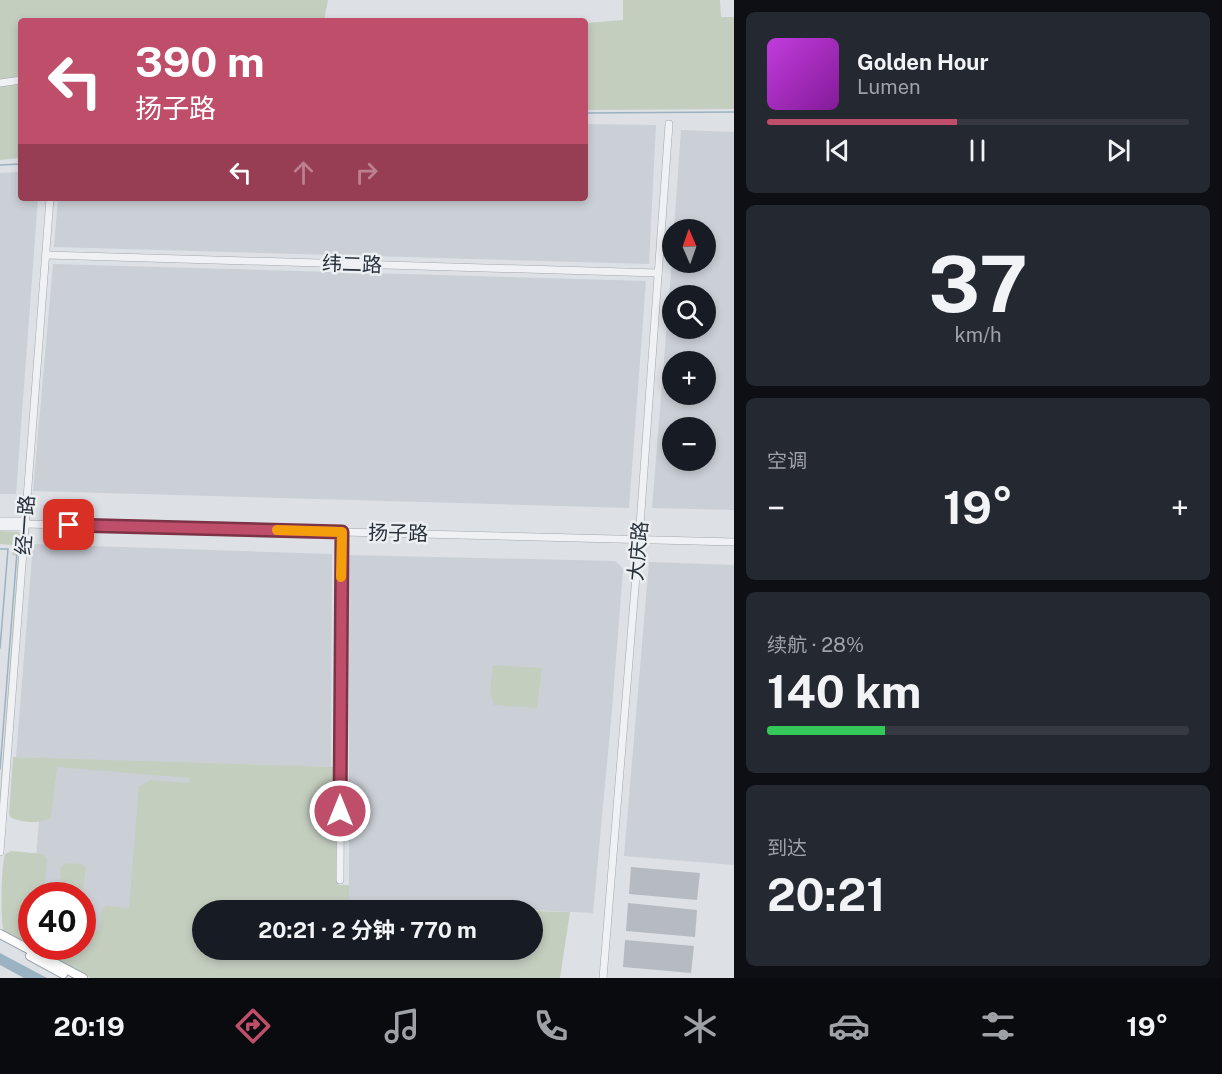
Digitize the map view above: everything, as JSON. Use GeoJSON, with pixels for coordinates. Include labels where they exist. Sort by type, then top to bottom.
{"type":"FeatureCollection","features":[{"type":"Feature","properties":{"kind":"main road"},"geometry":{"type":"LineString","coordinates":[[0,934],[83,978]]}},
{"type":"Feature","properties":{"kind":"main road"},"geometry":{"type":"LineString","coordinates":[[0,940],[71,978]]}},
{"type":"Feature","properties":{"kind":"street"},"geometry":{"type":"LineString","coordinates":[[0,84],[18,81]]}},
{"type":"Feature","properties":{"kind":"street","name":"大庆路"},"geometry":{"type":"LineString","coordinates":[[603,978],[639,539],[669,124]]}},
{"type":"Feature","properties":{"kind":"street","name":"经一路"},"geometry":{"type":"LineString","coordinates":[[0,852],[50,201]]}},
{"type":"Feature","properties":{"kind":"street","name":"纬二路"},"geometry":{"type":"LineString","coordinates":[[46,255],[658,273]]}},
{"type":"Feature","properties":{"kind":"street","name":"扬子路"},"geometry":{"type":"LineString","coordinates":[[0,521],[25,524],[734,542]]}},
{"type":"Feature","properties":{"kind":"street","name":"扬子路"},"geometry":{"type":"LineString","coordinates":[[0,527],[25,524]]}},
{"type":"Feature","properties":{"kind":"street"},"geometry":{"type":"LineString","coordinates":[[340,880],[342,532]]}},
{"type":"Feature","properties":{"kind":"shaded area"},"geometry":{"type":"Polygon","coordinates":[[[588,124],[656,125],[649,264],[54,247],[58,201],[588,201],[588,124]]]}},
{"type":"Feature","properties":{"kind":"shaded area"},"geometry":{"type":"Polygon","coordinates":[[[681,130],[734,132],[734,510],[652,508],[662,384],[662,405],[716,405],[716,351],[665,351],[666,339],[716,339],[716,285],[670,285],[671,273],[716,273],[716,219],[675,219],[681,130]]]}},
{"type":"Feature","properties":{"kind":"shaded area"},"geometry":{"type":"Polygon","coordinates":[[[18,172],[18,201],[38,201],[16,494],[0,494],[0,173],[18,172]]]}},
{"type":"Feature","properties":{"kind":"shaded area"},"geometry":{"type":"Polygon","coordinates":[[[53,264],[646,281],[629,508],[33,491],[53,264]]]}},
{"type":"Feature","properties":{"kind":"shaded area"},"geometry":{"type":"Polygon","coordinates":[[[33,544],[332,554],[331,767],[190,763],[175,952],[96,931],[96,882],[34,882],[44,758],[16,757],[33,544]]]}},
{"type":"Feature","properties":{"kind":"shaded area"},"geometry":{"type":"Polygon","coordinates":[[[349,555],[615,561],[623,570],[593,913],[543,911],[543,900],[349,900],[349,555]]]}},
{"type":"Feature","properties":{"kind":"shaded area"},"geometry":{"type":"Polygon","coordinates":[[[649,562],[734,565],[734,865],[624,856],[649,562]]]}},
{"type":"Feature","properties":{"kind":"green space"},"geometry":{"type":"Polygon","coordinates":[[[0,0],[328,0],[325,18],[18,18],[18,158],[0,160],[0,0]]]}},
{"type":"Feature","properties":{"kind":"green space"},"geometry":{"type":"Polygon","coordinates":[[[623,0],[720,0],[721,17],[734,17],[734,109],[588,110],[588,23],[623,20],[623,0]]]}},
{"type":"Feature","properties":{"kind":"green space"},"geometry":{"type":"Polygon","coordinates":[[[0,531],[19,532],[21,537],[0,823],[0,793],[18,556],[12,555],[13,545],[0,544],[0,531]]]}},
{"type":"Feature","properties":{"kind":"green space"},"geometry":{"type":"Polygon","coordinates":[[[493,665],[542,668],[537,708],[494,705],[490,692],[493,665]]]}},
{"type":"Feature","properties":{"kind":"green space"},"geometry":{"type":"Polygon","coordinates":[[[13,757],[337,767],[337,879],[339,885],[349,885],[349,900],[192,900],[192,960],[543,960],[543,911],[570,912],[560,978],[91,978],[57,960],[96,960],[96,930],[99,931],[102,909],[106,906],[129,908],[139,786],[151,780],[188,783],[189,778],[57,767],[51,818],[37,822],[25,822],[10,817],[13,757]]]}},
{"type":"Feature","properties":{"kind":"green space"},"geometry":{"type":"Polygon","coordinates":[[[11,851],[43,854],[47,859],[45,882],[18,882],[18,939],[4,932],[2,894],[5,854],[11,851]]]}},
{"type":"Feature","properties":{"kind":"green space"},"geometry":{"type":"Polygon","coordinates":[[[66,863],[82,864],[86,867],[84,882],[61,882],[60,869],[66,863]]]}},
{"type":"Feature","properties":{"kind":"water"},"geometry":{"type":"Polygon","coordinates":[[[0,953],[47,978],[24,978],[0,965],[0,953]]]}},
{"type":"Feature","properties":{"kind":"building"},"geometry":{"type":"Polygon","coordinates":[[[631,867],[700,873],[697,900],[629,894],[631,867]]]}},
{"type":"Feature","properties":{"kind":"building"},"geometry":{"type":"Polygon","coordinates":[[[628,903],[697,910],[695,937],[626,931],[628,903]]]}},
{"type":"Feature","properties":{"kind":"building"},"geometry":{"type":"Polygon","coordinates":[[[625,940],[694,946],[691,973],[623,967],[625,940]]]}},
{"type":"Feature","properties":{"kind":"waterway"},"geometry":{"type":"LineString","coordinates":[[588,113],[734,112]]}},
{"type":"Feature","properties":{"kind":"waterway"},"geometry":{"type":"LineString","coordinates":[[0,165],[18,164]]}},
{"type":"Feature","properties":{"kind":"waterway"},"geometry":{"type":"LineString","coordinates":[[0,769],[18,539]]}},
{"type":"Feature","properties":{"kind":"waterway"},"geometry":{"type":"LineString","coordinates":[[0,549],[8,549],[0,648]]}},
{"type":"Feature","properties":{"kind":"slow traffic"},"geometry":{"type":"LineString","coordinates":[[277,530],[342,532],[341,577]]}},
{"type":"Feature","properties":{"kind":"route"},"geometry":{"type":"LineString","coordinates":[[69,525],[342,532],[340,811]]}}]}
